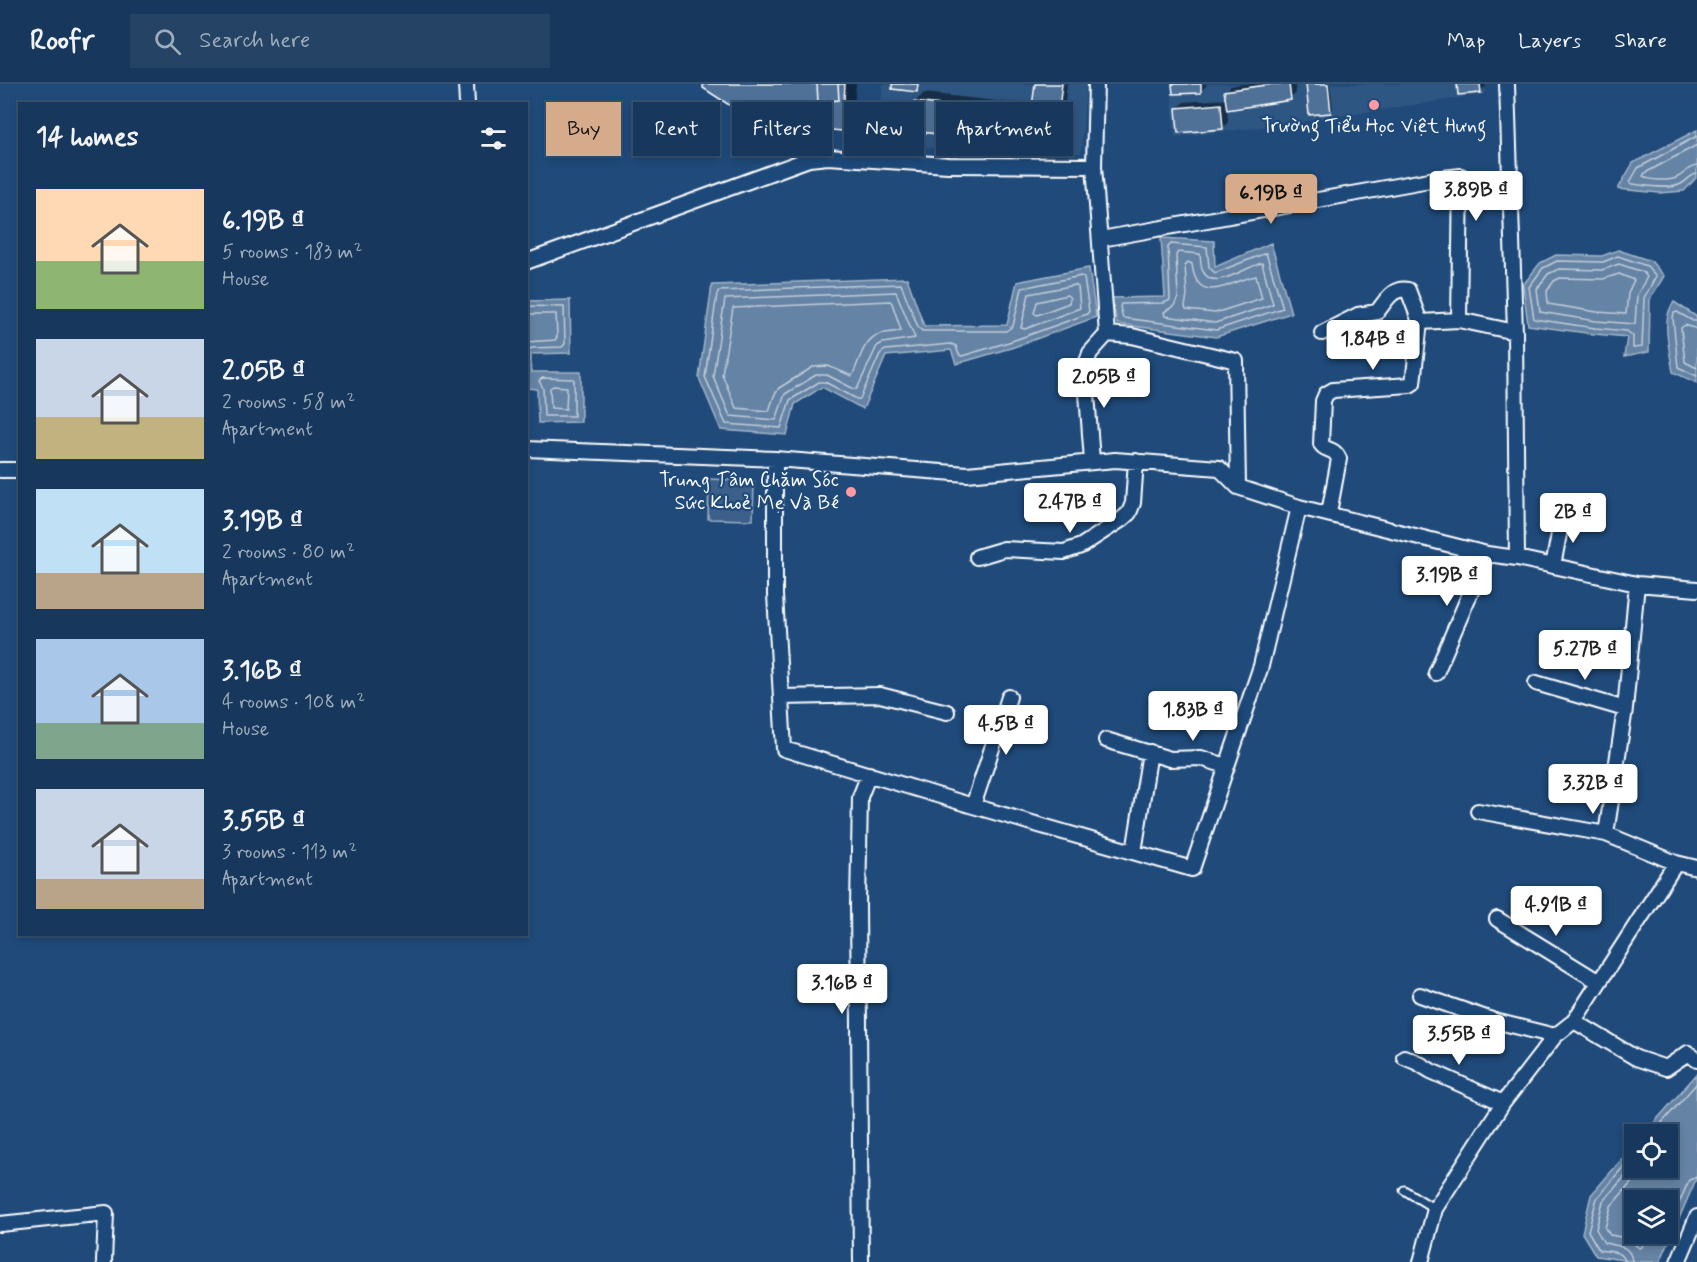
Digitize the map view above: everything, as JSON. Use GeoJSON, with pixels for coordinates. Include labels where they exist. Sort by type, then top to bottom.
{"type":"FeatureCollection","features":[{"type":"Feature","properties":{"kind":"street"},"geometry":{"type":"LineString","coordinates":[[466,84],[467,102]]}},
{"type":"Feature","properties":{"kind":"street"},"geometry":{"type":"LineString","coordinates":[[1092,461],[1085,367],[1090,353],[1107,334],[1094,166],[1096,84]]}},
{"type":"Feature","properties":{"kind":"street"},"geometry":{"type":"LineString","coordinates":[[1507,84],[1515,332],[1517,558]]}},
{"type":"Feature","properties":{"kind":"street"},"geometry":{"type":"LineString","coordinates":[[528,261],[809,159],[828,157],[948,165],[1094,166]]}},
{"type":"Feature","properties":{"kind":"street"},"geometry":{"type":"LineString","coordinates":[[1101,239],[1461,176],[1459,320]]}},
{"type":"Feature","properties":{"kind":"street"},"geometry":{"type":"LineString","coordinates":[[1322,333],[1358,315],[1377,312],[1392,293],[1401,289],[1408,290],[1420,322],[1413,383],[1333,390],[1326,393],[1323,401],[1321,444],[1333,450],[1339,459],[1329,513]]}},
{"type":"Feature","properties":{"kind":"street"},"geometry":{"type":"LineString","coordinates":[[1420,322],[1459,320],[1515,332]]}},
{"type":"Feature","properties":{"kind":"street"},"geometry":{"type":"LineString","coordinates":[[1107,334],[1132,336],[1236,361],[1239,487]]}},
{"type":"Feature","properties":{"kind":"street"},"geometry":{"type":"LineString","coordinates":[[528,449],[775,459],[967,474],[1115,460],[1219,468],[1239,487],[1299,507],[1487,554],[1517,558],[1637,584],[1697,589]]}},
{"type":"Feature","properties":{"kind":"street"},"geometry":{"type":"LineString","coordinates":[[775,459],[775,595],[784,748],[973,806],[1192,869],[1261,666],[1299,507]]}},
{"type":"Feature","properties":{"kind":"street"},"geometry":{"type":"LineString","coordinates":[[976,557],[1004,549],[1064,552],[1081,546],[1129,513],[1133,503],[1136,461]]}},
{"type":"Feature","properties":{"kind":"street"},"geometry":{"type":"LineString","coordinates":[[0,470],[18,470]]}},
{"type":"Feature","properties":{"kind":"street"},"geometry":{"type":"LineString","coordinates":[[1553,566],[1562,518]]}},
{"type":"Feature","properties":{"kind":"street"},"geometry":{"type":"LineString","coordinates":[[1436,673],[1487,554]]}},
{"type":"Feature","properties":{"kind":"street"},"geometry":{"type":"LineString","coordinates":[[1605,834],[1625,709],[1637,584]]}},
{"type":"Feature","properties":{"kind":"street"},"geometry":{"type":"LineString","coordinates":[[1536,683],[1625,709]]}},
{"type":"Feature","properties":{"kind":"street"},"geometry":{"type":"LineString","coordinates":[[781,697],[880,695],[947,712]]}},
{"type":"Feature","properties":{"kind":"street"},"geometry":{"type":"LineString","coordinates":[[973,806],[1009,697]]}},
{"type":"Feature","properties":{"kind":"street"},"geometry":{"type":"LineString","coordinates":[[1106,740],[1170,759],[1201,758],[1226,766]]}},
{"type":"Feature","properties":{"kind":"street"},"geometry":{"type":"LineString","coordinates":[[1134,852],[1150,752]]}},
{"type":"Feature","properties":{"kind":"street"},"geometry":{"type":"LineString","coordinates":[[861,1262],[858,904],[860,797],[869,774]]}},
{"type":"Feature","properties":{"kind":"street"},"geometry":{"type":"LineString","coordinates":[[1478,811],[1605,834],[1676,863],[1697,868]]}},
{"type":"Feature","properties":{"kind":"street"},"geometry":{"type":"LineString","coordinates":[[1420,1262],[1435,1209],[1503,1103],[1555,1036],[1574,1021],[1676,863]]}},
{"type":"Feature","properties":{"kind":"street"},"geometry":{"type":"LineString","coordinates":[[1497,919],[1599,982]]}},
{"type":"Feature","properties":{"kind":"street"},"geometry":{"type":"LineString","coordinates":[[1420,995],[1495,1021],[1555,1036]]}},
{"type":"Feature","properties":{"kind":"street"},"geometry":{"type":"LineString","coordinates":[[1574,1021],[1636,1059],[1666,1068],[1693,1056]]}},
{"type":"Feature","properties":{"kind":"street"},"geometry":{"type":"LineString","coordinates":[[1404,1057],[1503,1103]]}},
{"type":"Feature","properties":{"kind":"street"},"geometry":{"type":"LineString","coordinates":[[0,1224],[106,1213],[104,1262]]}},
{"type":"Feature","properties":{"kind":"street"},"geometry":{"type":"LineString","coordinates":[[1678,1262],[1697,1216]]}},
{"type":"Feature","properties":{"kind":"lane"},"geometry":{"type":"LineString","coordinates":[[1404,1190],[1435,1209]]}},
{"type":"Feature","properties":{"kind":"shaded area"},"geometry":{"type":"Polygon","coordinates":[[[883,84],[1086,84],[1081,153],[1073,153],[1073,102],[936,102],[936,148],[924,148],[924,102],[881,102],[883,84]]]}},
{"type":"Feature","properties":{"kind":"shaded area"},"geometry":{"type":"Polygon","coordinates":[[[1171,84],[1485,84],[1485,94],[1288,124],[1175,137],[1171,84]]]}},
{"type":"Feature","properties":{"kind":"shaded area"},"geometry":{"type":"Polygon","coordinates":[[[709,479],[754,481],[753,520],[708,519],[709,479]]]}},
{"type":"Feature","properties":{"kind":"water"},"geometry":{"type":"Polygon","coordinates":[[[1697,130],[1697,177],[1684,191],[1660,193],[1618,189],[1633,163],[1697,130]]]}},
{"type":"Feature","properties":{"kind":"water"},"geometry":{"type":"Polygon","coordinates":[[[1161,238],[1214,241],[1215,267],[1271,243],[1291,313],[1216,337],[1117,324],[1112,298],[1165,297],[1161,238]]]}},
{"type":"Feature","properties":{"kind":"water"},"geometry":{"type":"Polygon","coordinates":[[[1618,250],[1651,261],[1664,276],[1650,299],[1649,352],[1624,357],[1627,337],[1528,325],[1523,285],[1540,263],[1556,255],[1602,256],[1618,250]]]}},
{"type":"Feature","properties":{"kind":"water"},"geometry":{"type":"Polygon","coordinates":[[[1089,268],[1096,317],[1014,347],[956,364],[951,350],[886,356],[863,409],[822,387],[795,404],[787,435],[721,430],[699,378],[712,285],[907,278],[924,326],[1007,325],[1017,282],[1089,268]]]}},
{"type":"Feature","properties":{"kind":"water"},"geometry":{"type":"Polygon","coordinates":[[[570,300],[571,353],[531,354],[531,372],[581,372],[581,422],[538,423],[537,389],[528,388],[528,301],[570,300]]]}},
{"type":"Feature","properties":{"kind":"water"},"geometry":{"type":"Polygon","coordinates":[[[1674,302],[1697,317],[1697,383],[1673,372],[1667,326],[1670,309],[1674,302]]]}},
{"type":"Feature","properties":{"kind":"water"},"geometry":{"type":"Polygon","coordinates":[[[1696,1075],[1697,1177],[1678,1221],[1678,1190],[1624,1190],[1624,1244],[1668,1244],[1660,1262],[1637,1262],[1596,1256],[1582,1233],[1591,1195],[1624,1157],[1624,1178],[1678,1178],[1678,1124],[1653,1124],[1696,1075]]]}},
{"type":"Feature","properties":{"kind":"building"},"geometry":{"type":"Polygon","coordinates":[[[703,84],[845,84],[842,131],[832,130],[832,102],[732,102],[732,107],[703,88],[703,84]]]}},
{"type":"Feature","properties":{"kind":"building"},"geometry":{"type":"Polygon","coordinates":[[[817,84],[838,84],[839,100],[818,102],[817,84]]]}},
{"type":"Feature","properties":{"kind":"building"},"geometry":{"type":"Polygon","coordinates":[[[892,84],[918,84],[917,92],[892,89],[892,84]]]}},
{"type":"Feature","properties":{"kind":"building"},"geometry":{"type":"Polygon","coordinates":[[[1035,84],[1062,84],[1060,102],[1033,102],[1035,84]]]}},
{"type":"Feature","properties":{"kind":"building"},"geometry":{"type":"Polygon","coordinates":[[[1172,84],[1201,84],[1201,93],[1173,94],[1172,84]]]}},
{"type":"Feature","properties":{"kind":"building"},"geometry":{"type":"Polygon","coordinates":[[[1289,84],[1291,100],[1227,110],[1224,91],[1289,84]]]}},
{"type":"Feature","properties":{"kind":"building"},"geometry":{"type":"Polygon","coordinates":[[[1306,84],[1328,84],[1331,113],[1309,115],[1306,84]]]}},
{"type":"Feature","properties":{"kind":"building"},"geometry":{"type":"Polygon","coordinates":[[[1457,84],[1480,84],[1481,93],[1458,95],[1457,84]]]}},
{"type":"Feature","properties":{"kind":"building"},"geometry":{"type":"Polygon","coordinates":[[[924,103],[936,104],[936,134],[924,132],[924,103]]]}},
{"type":"Feature","properties":{"kind":"building"},"geometry":{"type":"Polygon","coordinates":[[[1221,104],[1223,129],[1178,133],[1176,108],[1221,104]]]}},
{"type":"Feature","properties":{"kind":"place","name":"Trường Tiểu Học Việt Hưng"},"geometry":{"type":"Point","coordinates":[1374,105]}},
{"type":"Feature","properties":{"kind":"place","name":"Trung Tâm Chăm Sóc Sức Khoẻ Mẹ Và Bé"},"geometry":{"type":"Point","coordinates":[851,492]}}]}
